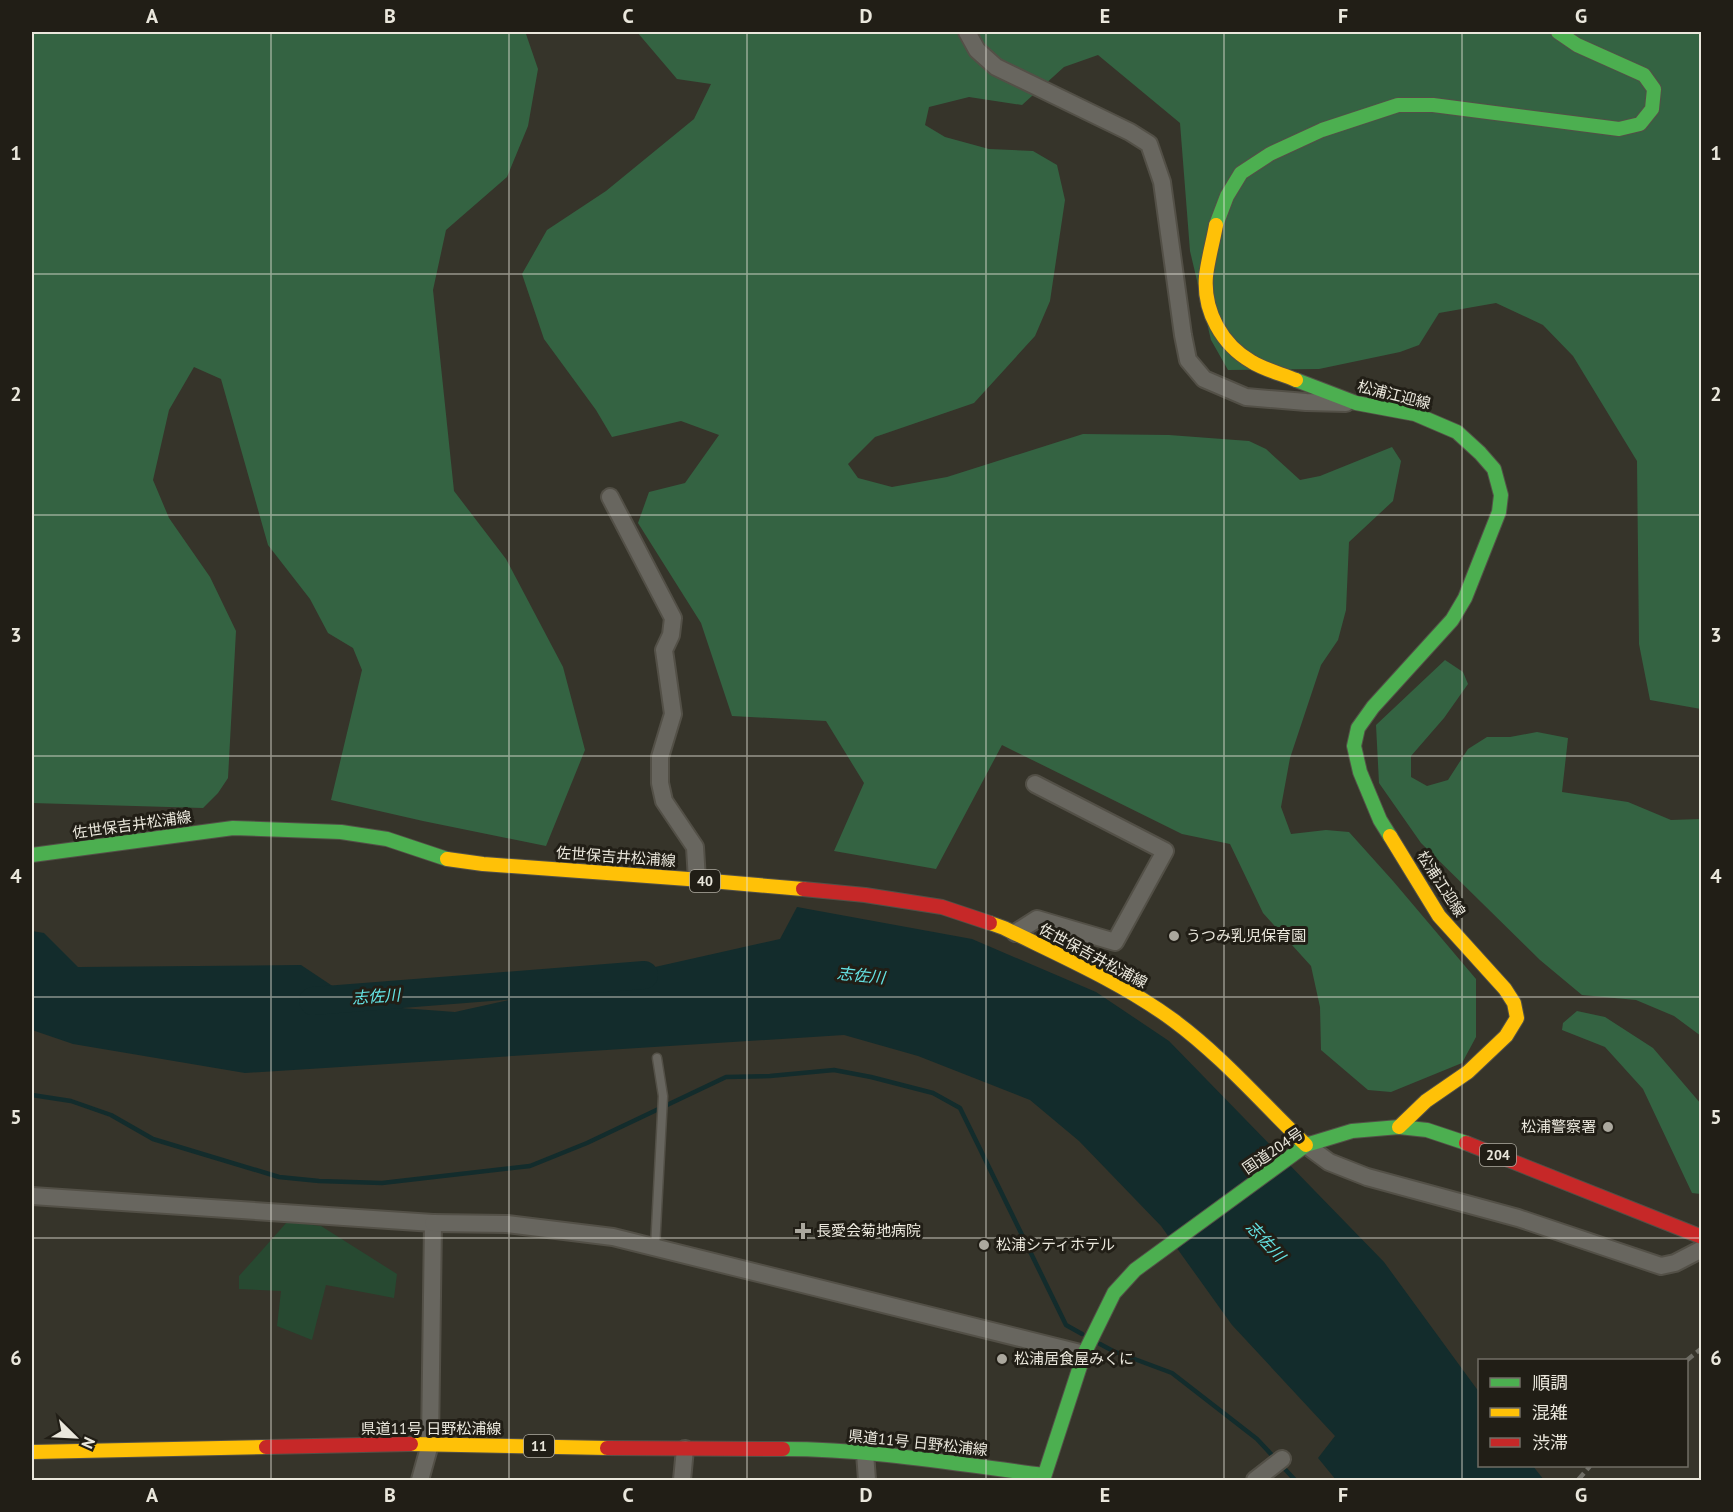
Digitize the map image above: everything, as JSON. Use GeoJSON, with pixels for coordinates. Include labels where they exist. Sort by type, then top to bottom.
{"type":"FeatureCollection","features":[{"type":"Feature","properties":{"kind":"main road","name":"松浦江迎線"},"geometry":{"type":"LineString","coordinates":[[1399,1127],[1426,1101],[1476,1065],[1506,1036],[1517,1018],[1514,1003],[1504,988],[1439,916],[1380,820],[1359,772],[1354,746],[1358,729],[1373,707],[1452,620],[1465,598],[1499,512],[1501,495],[1494,469],[1457,432],[1415,414],[1356,403],[1253,363],[1235,351],[1217,329],[1208,301],[1206,277],[1216,226],[1227,196],[1241,173],[1270,154],[1322,129],[1398,105],[1433,105],[1619,129],[1640,124],[1652,109],[1654,89],[1644,75],[1577,45],[1558,32]]}},
{"type":"Feature","properties":{"kind":"main road","name":"佐世保吉井松浦線"},"geometry":{"type":"LineString","coordinates":[[32,855],[233,828],[341,832],[387,838],[442,858],[483,864],[865,895],[942,907],[1004,928],[1123,987],[1173,1020],[1226,1065],[1306,1145]]}},
{"type":"Feature","properties":{"kind":"main road","name":"国道204号"},"geometry":{"type":"LineString","coordinates":[[1043,1478],[1084,1354],[1114,1293],[1135,1270],[1306,1145],[1352,1131],[1399,1127],[1427,1130],[1472,1145],[1701,1237]]}},
{"type":"Feature","properties":{"kind":"main road","name":"県道11号 日野松浦線"},"geometry":{"type":"LineString","coordinates":[[32,1452],[430,1444],[808,1449],[891,1455],[1043,1478]]}},
{"type":"Feature","properties":{"kind":"street"},"geometry":{"type":"LineString","coordinates":[[967,32],[977,50],[996,67],[1130,132],[1149,144],[1162,182],[1188,360],[1204,379],[1245,397],[1356,403]]}},
{"type":"Feature","properties":{"kind":"street"},"geometry":{"type":"LineString","coordinates":[[610,497],[673,618],[671,635],[664,650],[673,714],[660,757],[660,783],[664,801],[695,847],[697,880]]}},
{"type":"Feature","properties":{"kind":"street"},"geometry":{"type":"LineString","coordinates":[[1015,933],[1037,919],[1115,942],[1165,850],[1035,784]]}},
{"type":"Feature","properties":{"kind":"street"},"geometry":{"type":"LineString","coordinates":[[1306,1145],[1329,1162],[1367,1177],[1518,1218],[1661,1266],[1674,1263],[1701,1249]]}},
{"type":"Feature","properties":{"kind":"street"},"geometry":{"type":"LineString","coordinates":[[32,1196],[433,1223],[507,1224],[613,1237],[1084,1354]]}},
{"type":"Feature","properties":{"kind":"street"},"geometry":{"type":"LineString","coordinates":[[420,1480],[430,1444],[433,1223]]}},
{"type":"Feature","properties":{"kind":"street"},"geometry":{"type":"LineString","coordinates":[[682,1480],[685,1449]]}},
{"type":"Feature","properties":{"kind":"street"},"geometry":{"type":"LineString","coordinates":[[865,1453],[867,1480]]}},
{"type":"Feature","properties":{"kind":"street"},"geometry":{"type":"LineString","coordinates":[[1255,1480],[1282,1459]]}},
{"type":"Feature","properties":{"kind":"street"},"geometry":{"type":"LineString","coordinates":[[1043,1478],[1064,1480]]}},
{"type":"Feature","properties":{"kind":"lane"},"geometry":{"type":"LineString","coordinates":[[655,1249],[663,1096],[657,1058]]}},
{"type":"Feature","properties":{"kind":"green space"},"geometry":{"type":"Polygon","coordinates":[[[32,32],[527,32],[538,69],[528,126],[507,177],[446,230],[433,290],[454,491],[506,559],[563,667],[585,750],[546,846],[331,800],[362,670],[353,648],[328,633],[310,599],[268,545],[221,379],[194,367],[169,410],[153,480],[169,518],[210,577],[236,631],[228,778],[218,793],[203,808],[32,803],[32,32]]]}},
{"type":"Feature","properties":{"kind":"green space"},"geometry":{"type":"Polygon","coordinates":[[[637,32],[1701,32],[1701,709],[1650,700],[1639,644],[1637,461],[1573,356],[1543,325],[1496,303],[1439,313],[1419,345],[1400,352],[1319,369],[1228,370],[1211,340],[1190,251],[1180,123],[1098,55],[1064,67],[1022,105],[969,97],[929,107],[925,125],[945,137],[989,149],[1033,151],[1057,165],[1065,200],[1050,301],[1035,336],[974,403],[875,437],[848,464],[858,478],[892,487],[947,477],[1083,434],[1169,435],[1249,441],[1266,449],[1300,480],[1320,476],[1392,447],[1401,461],[1393,501],[1349,542],[1346,610],[1338,640],[1321,665],[1290,758],[1281,807],[1291,834],[1326,830],[1349,832],[1476,979],[1476,1037],[1462,1063],[1391,1092],[1368,1090],[1321,1050],[1320,1007],[1311,966],[1263,913],[1230,844],[1182,834],[1002,745],[936,869],[834,851],[864,783],[826,721],[732,716],[701,623],[638,523],[649,492],[685,483],[719,435],[681,421],[612,437],[596,410],[544,339],[522,274],[547,230],[606,191],[694,119],[711,84],[677,79],[637,32]]]}},
{"type":"Feature","properties":{"kind":"green space"},"geometry":{"type":"Polygon","coordinates":[[[1445,660],[1463,672],[1468,684],[1444,718],[1411,756],[1411,777],[1427,786],[1448,780],[1468,749],[1487,737],[1510,737],[1537,732],[1568,738],[1562,792],[1628,802],[1671,820],[1701,819],[1701,1036],[1674,1016],[1636,1000],[1582,995],[1540,960],[1421,843],[1379,783],[1376,725],[1445,660]]]}},
{"type":"Feature","properties":{"kind":"green space"},"geometry":{"type":"Polygon","coordinates":[[[1577,1011],[1605,1017],[1653,1048],[1701,1104],[1701,1194],[1692,1193],[1643,1089],[1605,1047],[1562,1030],[1563,1023],[1577,1011]]]}},
{"type":"Feature","properties":{"kind":"green space"},"geometry":{"type":"Polygon","coordinates":[[[287,1222],[321,1226],[397,1274],[394,1298],[326,1285],[312,1340],[277,1326],[281,1291],[239,1289],[239,1276],[287,1222]]]}},
{"type":"Feature","properties":{"kind":"water"},"geometry":{"type":"Polygon","coordinates":[[[797,907],[972,939],[1096,992],[1169,1041],[1384,1262],[1478,1391],[1478,1467],[1534,1467],[1544,1480],[1336,1480],[1318,1458],[1335,1436],[1232,1325],[1161,1226],[1079,1141],[1030,1100],[918,1056],[844,1035],[245,1073],[73,1044],[32,1030],[32,931],[44,933],[78,967],[301,965],[361,1005],[455,1012],[780,939],[797,907]]]}},
{"type":"Feature","properties":{"kind":"waterway","name":"志佐川"},"geometry":{"type":"LineString","coordinates":[[313,1001],[644,975]]}},
{"type":"Feature","properties":{"kind":"waterway"},"geometry":{"type":"LineString","coordinates":[[32,1095],[71,1101],[111,1115],[153,1139],[279,1177],[382,1183],[530,1166],[587,1143],[726,1077],[770,1076],[834,1070],[871,1077],[933,1093],[960,1108],[1066,1325],[1082,1334]]}},
{"type":"Feature","properties":{"kind":"waterway"},"geometry":{"type":"LineString","coordinates":[[1100,1344],[1172,1373],[1257,1439],[1295,1480]]}},
{"type":"Feature","properties":{"kind":"railway"},"geometry":{"type":"LineString","coordinates":[[1688,1359],[1702,1348]]}},
{"type":"Feature","properties":{"kind":"railway"},"geometry":{"type":"LineString","coordinates":[[1578,1480],[1589,1467]]}},
{"type":"Feature","properties":{"kind":"traffic: fast"},"geometry":{"type":"LineString","coordinates":[[1216,225],[1227,196],[1241,173],[1270,154],[1322,130],[1398,105],[1433,105],[1619,129],[1640,124],[1652,109],[1654,89],[1644,75],[1577,45],[1558,32]]}},
{"type":"Feature","properties":{"kind":"traffic: fast"},"geometry":{"type":"LineString","coordinates":[[1296,380],[1356,403],[1415,414],[1457,432],[1494,469],[1501,495],[1499,512],[1465,598],[1452,620],[1373,707],[1358,728],[1354,746],[1360,772],[1380,820],[1390,836]]}},
{"type":"Feature","properties":{"kind":"traffic: fast"},"geometry":{"type":"LineString","coordinates":[[32,855],[233,828],[341,832],[387,839],[447,859]]}},
{"type":"Feature","properties":{"kind":"traffic: fast"},"geometry":{"type":"LineString","coordinates":[[1043,1480],[1084,1354],[1114,1293],[1135,1270],[1306,1145],[1352,1131],[1399,1127],[1427,1130],[1466,1143]]}},
{"type":"Feature","properties":{"kind":"traffic: fast"},"geometry":{"type":"LineString","coordinates":[[783,1449],[882,1454],[1044,1475]]}},
{"type":"Feature","properties":{"kind":"traffic: slow"},"geometry":{"type":"LineString","coordinates":[[1216,225],[1206,276],[1206,289],[1211,314],[1217,326],[1223,337],[1241,355],[1262,367],[1296,380]]}},
{"type":"Feature","properties":{"kind":"traffic: slow"},"geometry":{"type":"LineString","coordinates":[[1390,836],[1439,916],[1505,989],[1514,1003],[1517,1018],[1506,1036],[1468,1072],[1426,1101],[1399,1127]]}},
{"type":"Feature","properties":{"kind":"traffic: slow"},"geometry":{"type":"LineString","coordinates":[[447,859],[483,864],[803,889]]}},
{"type":"Feature","properties":{"kind":"traffic: slow"},"geometry":{"type":"LineString","coordinates":[[990,923],[1090,970],[1173,1020],[1225,1064],[1306,1145]]}},
{"type":"Feature","properties":{"kind":"traffic: slow"},"geometry":{"type":"LineString","coordinates":[[411,1444],[607,1448]]}},
{"type":"Feature","properties":{"kind":"traffic: slow"},"geometry":{"type":"LineString","coordinates":[[32,1452],[266,1447]]}},
{"type":"Feature","properties":{"kind":"traffic: jam"},"geometry":{"type":"LineString","coordinates":[[803,889],[865,895],[942,907],[990,923]]}},
{"type":"Feature","properties":{"kind":"traffic: jam"},"geometry":{"type":"LineString","coordinates":[[1466,1143],[1702,1237]]}},
{"type":"Feature","properties":{"kind":"traffic: jam"},"geometry":{"type":"LineString","coordinates":[[266,1447],[411,1444]]}},
{"type":"Feature","properties":{"kind":"traffic: jam"},"geometry":{"type":"LineString","coordinates":[[607,1448],[783,1449]]}},
{"type":"Feature","properties":{"kind":"place","name":"うつみ乳児保育園"},"geometry":{"type":"Point","coordinates":[1174,936]}},
{"type":"Feature","properties":{"kind":"place","name":"松浦警察署"},"geometry":{"type":"Point","coordinates":[1608,1127]}},
{"type":"Feature","properties":{"kind":"place","name":"長愛会菊地病院"},"geometry":{"type":"Point","coordinates":[803,1231]}},
{"type":"Feature","properties":{"kind":"place","name":"松浦シティホテル"},"geometry":{"type":"Point","coordinates":[984,1245]}},
{"type":"Feature","properties":{"kind":"place","name":"松浦居食屋みくに"},"geometry":{"type":"Point","coordinates":[1002,1359]}}]}
